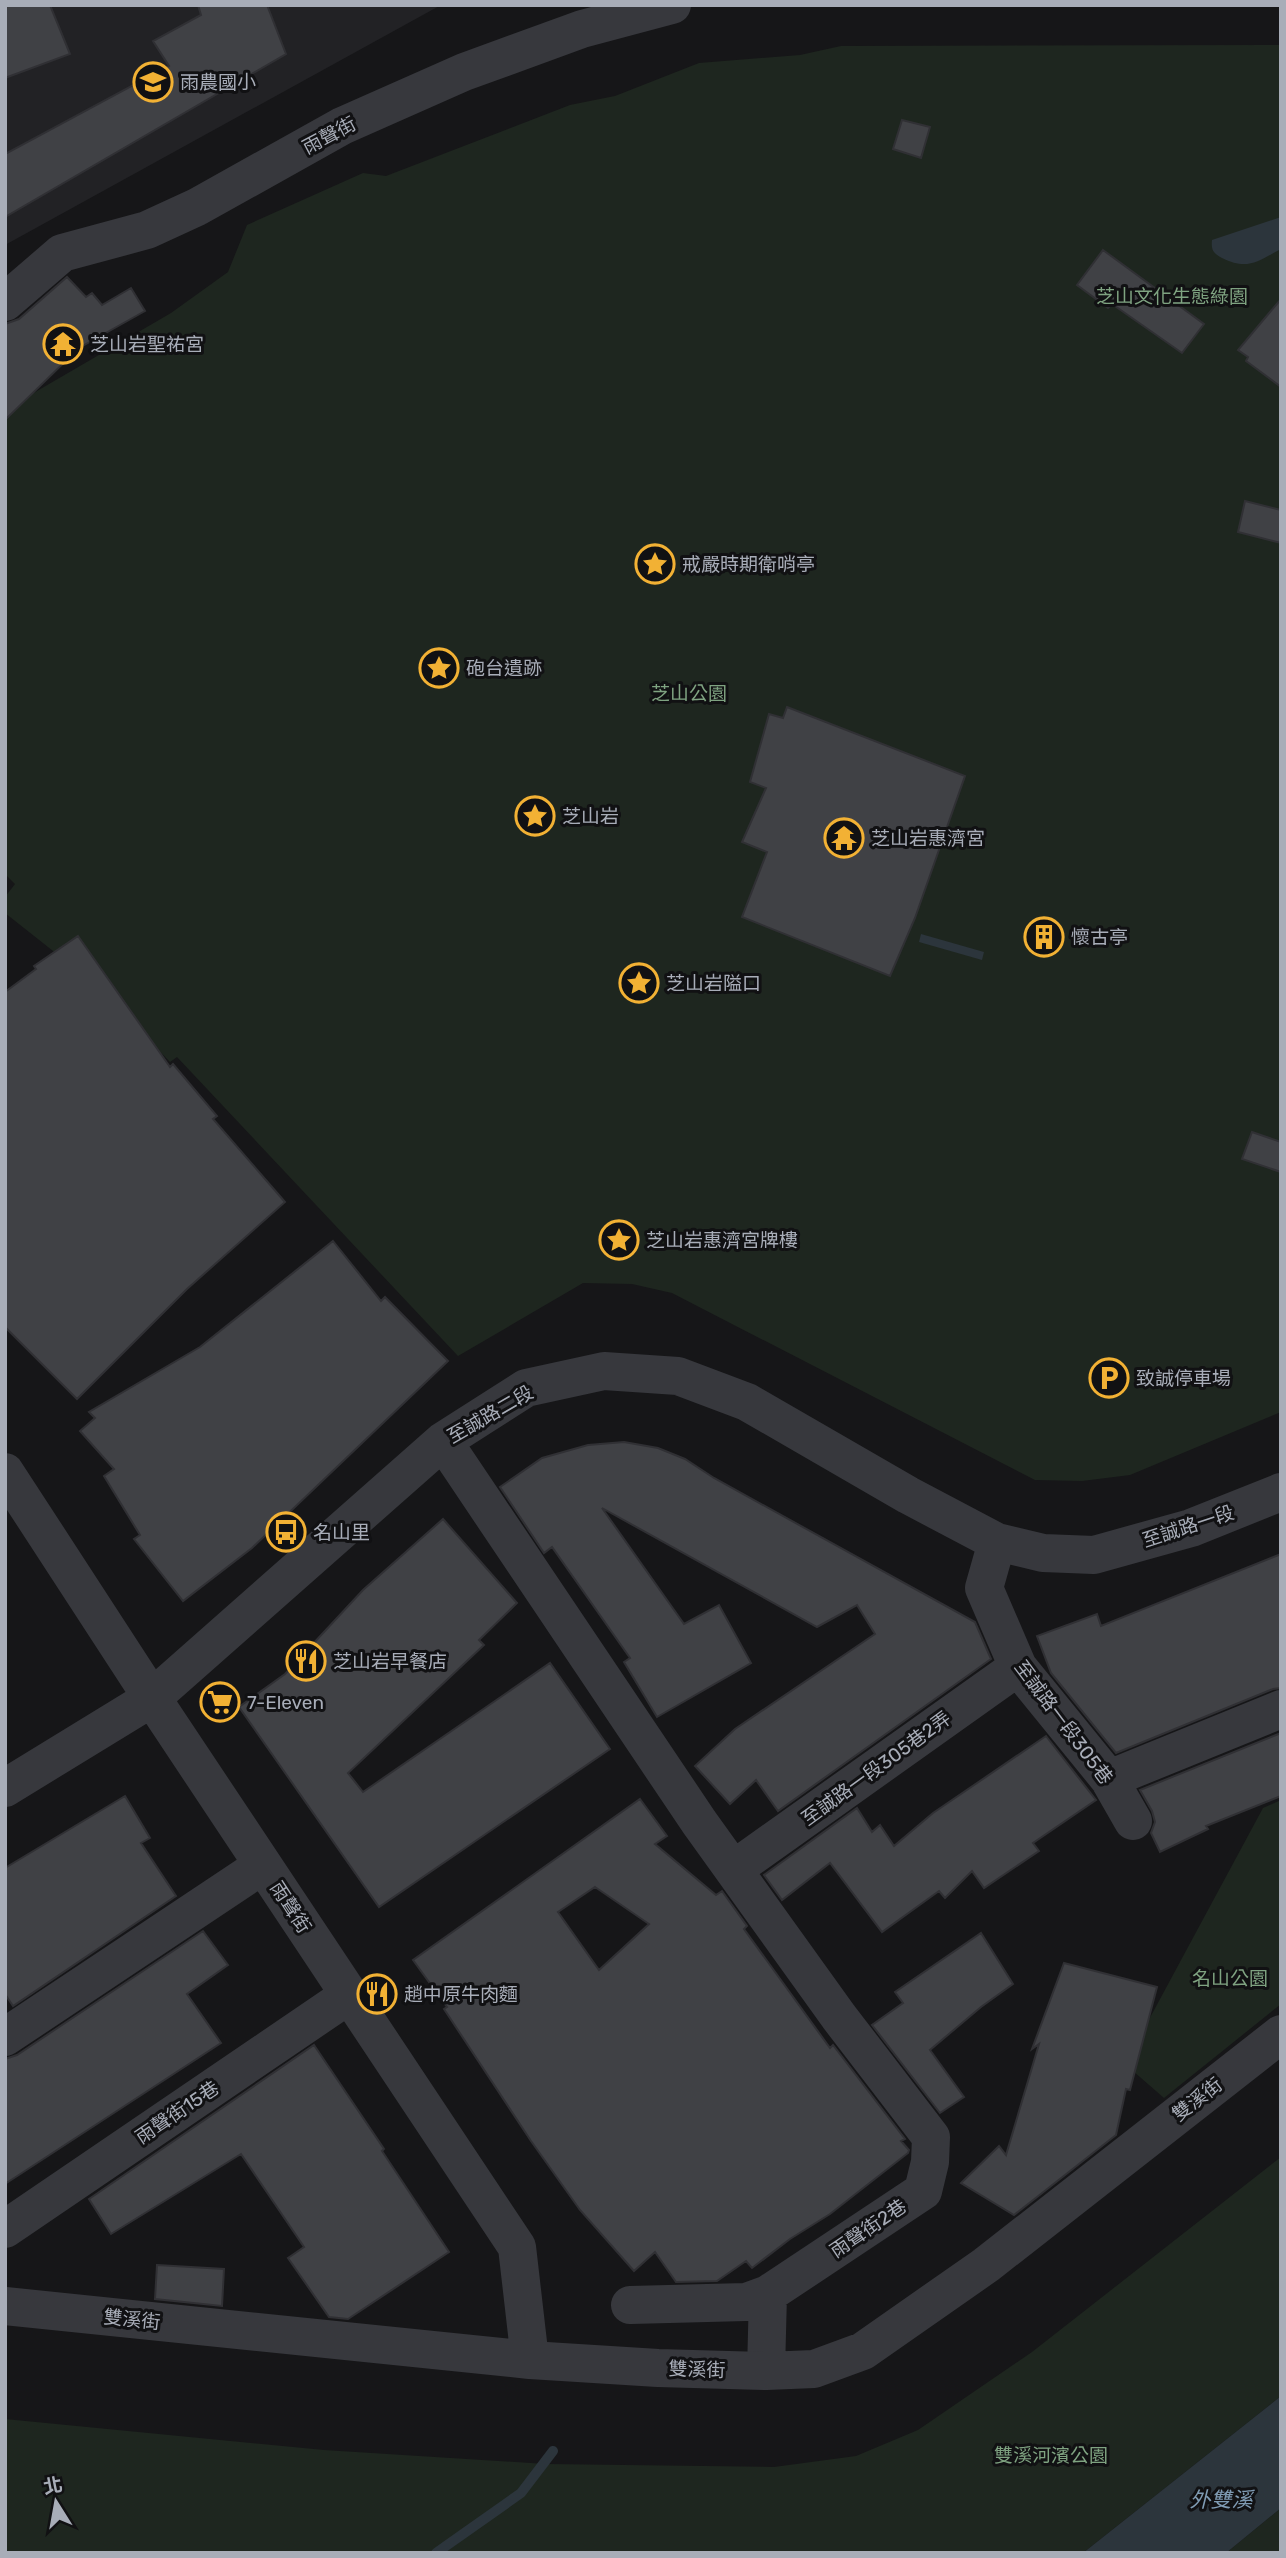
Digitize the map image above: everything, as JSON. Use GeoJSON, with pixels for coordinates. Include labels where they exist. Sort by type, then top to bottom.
{"type":"FeatureCollection","features":[{"type":"Feature","properties":{"kind":"street","name":"雨聲街"},"geometry":{"type":"LineString","coordinates":[[5,302],[62,253],[147,230],[197,207],[342,126],[439,83],[582,29],[672,5]]}},
{"type":"Feature","properties":{"kind":"street","name":"至誠路二段"},"geometry":{"type":"LineString","coordinates":[[5,1788],[152,1699],[443,1441],[526,1388],[604,1371],[678,1376],[747,1402],[908,1495],[998,1542],[1042,1553],[1094,1555]]}},
{"type":"Feature","properties":{"kind":"street"},"geometry":{"type":"LineString","coordinates":[[443,1441],[699,1822],[734,1869]]}},
{"type":"Feature","properties":{"kind":"street","name":"雨聲街"},"geometry":{"type":"LineString","coordinates":[[5,1472],[152,1699],[517,2247],[530,2360]]}},
{"type":"Feature","properties":{"kind":"street","name":"至誠路一段"},"geometry":{"type":"LineString","coordinates":[[1094,1555],[1191,1528],[1281,1492]]}},
{"type":"Feature","properties":{"kind":"street","name":"至誠路一段305巷"},"geometry":{"type":"LineString","coordinates":[[998,1542],[984,1588],[1018,1667],[1109,1779],[1133,1821]]}},
{"type":"Feature","properties":{"kind":"street","name":"至誠路一段305巷2弄"},"geometry":{"type":"LineString","coordinates":[[734,1869],[1018,1667]]}},
{"type":"Feature","properties":{"kind":"street"},"geometry":{"type":"LineString","coordinates":[[1109,1779],[1281,1709]]}},
{"type":"Feature","properties":{"kind":"street"},"geometry":{"type":"LineString","coordinates":[[5,2037],[263,1865]]}},
{"type":"Feature","properties":{"kind":"street","name":"雨聲街2巷"},"geometry":{"type":"LineString","coordinates":[[630,2305],[746,2302],[768,2294],[923,2191],[930,2162],[931,2137],[839,2017],[734,1869]]}},
{"type":"Feature","properties":{"kind":"street","name":"雨聲街15巷"},"geometry":{"type":"LineString","coordinates":[[5,2229],[349,1995]]}},
{"type":"Feature","properties":{"kind":"street","name":"雙溪街"},"geometry":{"type":"LineString","coordinates":[[5,2306],[530,2360],[658,2368],[766,2371],[814,2369],[863,2351],[986,2265],[1281,2034]]}},
{"type":"Feature","properties":{"kind":"street"},"geometry":{"type":"LineString","coordinates":[[766,2371],[768,2294]]}},
{"type":"Feature","properties":{"kind":"shaded area","name":"雨農國小"},"geometry":{"type":"Polygon","coordinates":[[[5,5],[441,5],[5,245],[5,5]]]}},
{"type":"Feature","properties":{"kind":"green space","name":"芝山公園"},"geometry":{"type":"Polygon","coordinates":[[[1281,45],[1281,1412],[1130,1475],[1082,1481],[1035,1480],[672,1293],[632,1284],[583,1283],[458,1356],[177,1057],[170,1062],[91,981],[5,913],[5,897],[15,884],[5,874],[5,390],[25,398],[171,313],[228,272],[247,225],[363,173],[386,176],[570,105],[615,96],[699,63],[800,55],[841,46],[1281,45]]]}},
{"type":"Feature","properties":{"kind":"green space","name":"名山公園"},"geometry":{"type":"Polygon","coordinates":[[[1281,1800],[1281,2004],[1164,2098],[1125,2064],[1263,1808],[1281,1800]]]}},
{"type":"Feature","properties":{"kind":"green space","name":"雙溪河濱公園"},"geometry":{"type":"Polygon","coordinates":[[[1281,2157],[1281,2396],[1083,2553],[5,2553],[5,2419],[324,2450],[546,2464],[774,2467],[856,2456],[918,2430],[1032,2352],[1281,2157]]]}},
{"type":"Feature","properties":{"kind":"green space"},"geometry":{"type":"Polygon","coordinates":[[[1281,2508],[1281,2553],[1226,2553],[1281,2508]]]}},
{"type":"Feature","properties":{"kind":"water"},"geometry":{"type":"Polygon","coordinates":[[[1281,217],[1281,249],[1266,257],[1253,263],[1239,264],[1222,258],[1213,251],[1212,240],[1281,217]]]}},
{"type":"Feature","properties":{"kind":"water"},"geometry":{"type":"Polygon","coordinates":[[[921,934],[984,952],[982,960],[919,942],[921,934]]]}},
{"type":"Feature","properties":{"kind":"water","name":"外雙溪"},"geometry":{"type":"Polygon","coordinates":[[[1281,2396],[1281,2508],[1226,2553],[1083,2553],[1281,2396]]]}},
{"type":"Feature","properties":{"kind":"building"},"geometry":{"type":"Polygon","coordinates":[[[5,5],[50,5],[70,54],[5,78],[5,5]]]}},
{"type":"Feature","properties":{"kind":"building"},"geometry":{"type":"Polygon","coordinates":[[[198,5],[267,5],[286,54],[5,217],[5,154],[169,66],[153,41],[201,15],[198,5]]]}},
{"type":"Feature","properties":{"kind":"building"},"geometry":{"type":"Polygon","coordinates":[[[902,120],[930,127],[921,158],[893,149],[902,120]]]}},
{"type":"Feature","properties":{"kind":"building"},"geometry":{"type":"Polygon","coordinates":[[[1103,250],[1204,324],[1182,353],[1112,304],[1108,308],[1077,285],[1103,250]]]}},
{"type":"Feature","properties":{"kind":"building","name":"芝山岩聖祐宮"},"geometry":{"type":"Polygon","coordinates":[[[67,277],[86,297],[92,293],[102,305],[131,288],[145,311],[79,348],[5,420],[5,324],[19,319],[67,277]]]}},
{"type":"Feature","properties":{"kind":"building"},"geometry":{"type":"Polygon","coordinates":[[[1281,299],[1281,387],[1246,361],[1248,357],[1238,350],[1281,299]]]}},
{"type":"Feature","properties":{"kind":"building"},"geometry":{"type":"Polygon","coordinates":[[[1245,501],[1281,510],[1281,543],[1238,532],[1245,501]]]}},
{"type":"Feature","properties":{"kind":"building","name":"芝山岩惠濟宮"},"geometry":{"type":"Polygon","coordinates":[[[787,707],[965,776],[915,918],[890,976],[742,917],[767,852],[742,842],[766,788],[750,782],[769,714],[783,718],[787,707]]]}},
{"type":"Feature","properties":{"kind":"building"},"geometry":{"type":"Polygon","coordinates":[[[78,936],[170,1067],[173,1064],[217,1116],[213,1119],[285,1202],[187,1289],[77,1399],[5,1327],[5,992],[36,969],[34,966],[78,936]]]}},
{"type":"Feature","properties":{"kind":"building"},"geometry":{"type":"Polygon","coordinates":[[[1252,1132],[1281,1142],[1281,1172],[1242,1159],[1252,1132]]]}},
{"type":"Feature","properties":{"kind":"building"},"geometry":{"type":"Polygon","coordinates":[[[333,1241],[381,1301],[385,1297],[448,1361],[252,1548],[183,1601],[134,1539],[140,1535],[104,1476],[114,1469],[80,1431],[95,1418],[89,1412],[200,1347],[333,1241]]]}},
{"type":"Feature","properties":{"kind":"building"},"geometry":{"type":"Polygon","coordinates":[[[624,1442],[658,1448],[685,1459],[714,1478],[975,1622],[991,1659],[778,1811],[756,1780],[730,1804],[695,1766],[735,1729],[875,1634],[857,1605],[817,1627],[602,1508],[684,1624],[719,1605],[751,1663],[657,1717],[624,1662],[630,1658],[552,1547],[544,1553],[500,1487],[542,1458],[588,1445],[624,1442]]]}},
{"type":"Feature","properties":{"kind":"building"},"geometry":{"type":"Polygon","coordinates":[[[443,1519],[517,1603],[479,1640],[484,1645],[348,1773],[363,1792],[550,1663],[610,1749],[379,1907],[239,1707],[285,1674],[363,1590],[443,1519]]]}},
{"type":"Feature","properties":{"kind":"building"},"geometry":{"type":"Polygon","coordinates":[[[1281,1554],[1281,1688],[1116,1753],[1051,1673],[1037,1636],[1097,1614],[1101,1626],[1281,1554]]]}},
{"type":"Feature","properties":{"kind":"building"},"geometry":{"type":"Polygon","coordinates":[[[1281,1733],[1281,1796],[1206,1826],[1208,1829],[1160,1852],[1151,1833],[1155,1822],[1152,1811],[1140,1790],[1281,1733]]]}},
{"type":"Feature","properties":{"kind":"building"},"geometry":{"type":"Polygon","coordinates":[[[1046,1736],[1096,1800],[1033,1843],[1039,1851],[984,1888],[972,1871],[945,1898],[939,1891],[882,1932],[830,1863],[782,1900],[764,1875],[857,1808],[872,1832],[880,1825],[894,1846],[933,1813],[1046,1736]]]}},
{"type":"Feature","properties":{"kind":"building"},"geometry":{"type":"Polygon","coordinates":[[[125,1796],[150,1838],[141,1843],[176,1896],[13,2006],[5,1994],[5,1868],[125,1796]]]}},
{"type":"Feature","properties":{"kind":"building"},"geometry":{"type":"Polygon","coordinates":[[[640,1799],[667,1836],[655,1844],[716,1895],[722,1891],[747,1926],[744,1929],[830,2048],[833,2045],[905,2139],[901,2141],[909,2150],[908,2153],[830,2214],[790,2239],[752,2268],[746,2261],[717,2281],[676,2282],[655,2252],[634,2271],[580,2210],[531,2141],[444,2009],[447,2007],[413,1960],[640,1799]],[[595,1887],[558,1912],[599,1970],[649,1924],[595,1887]]]}},
{"type":"Feature","properties":{"kind":"building"},"geometry":{"type":"Polygon","coordinates":[[[203,1931],[228,1965],[187,1994],[221,2043],[5,2184],[5,2059],[17,2055],[203,1931]]]}},
{"type":"Feature","properties":{"kind":"building"},"geometry":{"type":"Polygon","coordinates":[[[981,1933],[1013,1984],[930,2050],[964,2097],[940,2113],[872,2025],[903,2003],[895,1992],[981,1933]]]}},
{"type":"Feature","properties":{"kind":"building"},"geometry":{"type":"Polygon","coordinates":[[[1064,1963],[1157,1987],[1130,2090],[1126,2089],[1116,2135],[1014,2215],[961,2183],[999,2146],[1006,2155],[1039,2044],[1032,2049],[1064,1963]]]}},
{"type":"Feature","properties":{"kind":"building"},"geometry":{"type":"Polygon","coordinates":[[[314,2045],[449,2252],[348,2319],[329,2317],[288,2258],[304,2247],[241,2154],[111,2234],[89,2199],[314,2045]]]}},
{"type":"Feature","properties":{"kind":"building"},"geometry":{"type":"Polygon","coordinates":[[[157,2265],[224,2269],[222,2306],[155,2299],[157,2265]]]}},
{"type":"Feature","properties":{"kind":"waterway"},"geometry":{"type":"LineString","coordinates":[[436,2553],[521,2493],[553,2451]]}},
{"type":"Feature","properties":{"kind":"place","name":"雨農國小"},"geometry":{"type":"Point","coordinates":[153,82]}},
{"type":"Feature","properties":{"kind":"place","name":"芝山岩聖祐宮"},"geometry":{"type":"Point","coordinates":[63,344]}},
{"type":"Feature","properties":{"kind":"place","name":"戒嚴時期衛哨亭"},"geometry":{"type":"Point","coordinates":[655,564]}},
{"type":"Feature","properties":{"kind":"place","name":"砲台遺跡"},"geometry":{"type":"Point","coordinates":[439,668]}},
{"type":"Feature","properties":{"kind":"place","name":"芝山岩"},"geometry":{"type":"Point","coordinates":[535,816]}},
{"type":"Feature","properties":{"kind":"place","name":"芝山岩惠濟宮"},"geometry":{"type":"Point","coordinates":[844,838]}},
{"type":"Feature","properties":{"kind":"place","name":"懷古亭"},"geometry":{"type":"Point","coordinates":[1044,937]}},
{"type":"Feature","properties":{"kind":"place","name":"芝山岩隘口"},"geometry":{"type":"Point","coordinates":[639,983]}},
{"type":"Feature","properties":{"kind":"place","name":"芝山岩惠濟宮牌樓"},"geometry":{"type":"Point","coordinates":[619,1240]}},
{"type":"Feature","properties":{"kind":"place","name":"致誠停車場"},"geometry":{"type":"Point","coordinates":[1109,1378]}},
{"type":"Feature","properties":{"kind":"place","name":"名山里"},"geometry":{"type":"Point","coordinates":[286,1532]}},
{"type":"Feature","properties":{"kind":"place","name":"芝山岩早餐店"},"geometry":{"type":"Point","coordinates":[306,1661]}},
{"type":"Feature","properties":{"kind":"place","name":"7-Eleven"},"geometry":{"type":"Point","coordinates":[220,1702]}},
{"type":"Feature","properties":{"kind":"place","name":"趙中原牛肉麵"},"geometry":{"type":"Point","coordinates":[377,1994]}},
{"type":"Feature","properties":{"kind":"park label","name":"芝山文化生態綠園"},"geometry":{"type":"Point","coordinates":[1172,296]}}]}
